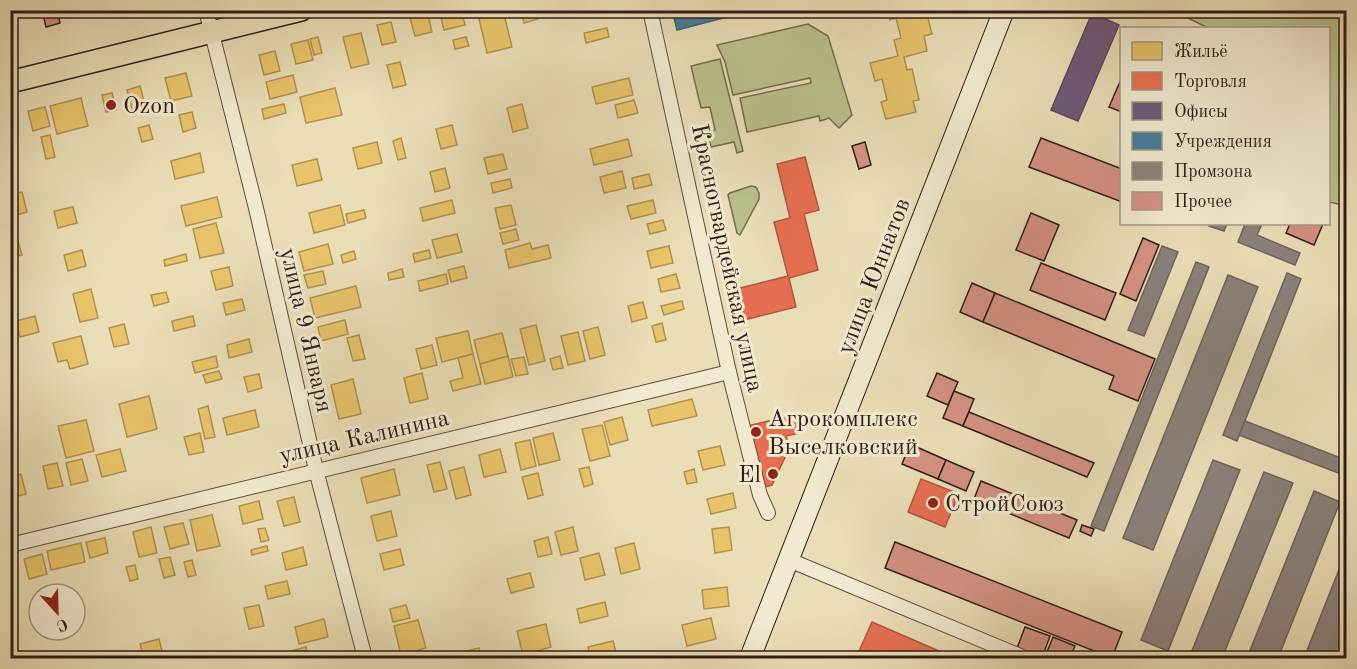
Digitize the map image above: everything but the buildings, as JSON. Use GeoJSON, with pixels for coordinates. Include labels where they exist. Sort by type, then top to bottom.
{"type":"FeatureCollection","features":[{"type":"Feature","properties":{"kind":"main road"},"geometry":{"type":"LineString","coordinates":[[10,82],[301,10]]}},
{"type":"Feature","properties":{"kind":"main road","name":"улица Юннатов"},"geometry":{"type":"LineString","coordinates":[[750,658],[1004,10]]}},
{"type":"Feature","properties":{"kind":"street","name":"улица 9 Января"},"geometry":{"type":"LineString","coordinates":[[206,10],[256,208],[316,471],[365,658]]}},
{"type":"Feature","properties":{"kind":"street","name":"Красногвардейская улица"},"geometry":{"type":"LineString","coordinates":[[650,10],[729,372],[760,495],[768,513]]}},
{"type":"Feature","properties":{"kind":"street","name":"улица Калинина"},"geometry":{"type":"LineString","coordinates":[[10,544],[729,372]]}},
{"type":"Feature","properties":{"kind":"street"},"geometry":{"type":"LineString","coordinates":[[789,560],[1025,658]]}},
{"type":"Feature","properties":{"kind":"green space"},"geometry":{"type":"Polygon","coordinates":[[[1174,11],[1346,11],[1346,204],[1330,202],[1330,27],[1206,27],[1174,11]]]}},
{"type":"Feature","properties":{"kind":"green space"},"geometry":{"type":"Polygon","coordinates":[[[808,24],[828,36],[852,115],[839,128],[829,118],[820,121],[819,116],[747,132],[740,98],[811,83],[810,78],[733,95],[725,62],[717,45],[808,24]]]}},
{"type":"Feature","properties":{"kind":"green space"},"geometry":{"type":"Polygon","coordinates":[[[720,59],[743,151],[737,153],[734,142],[711,147],[707,132],[715,130],[710,107],[701,108],[691,66],[720,59]]]}},
{"type":"Feature","properties":{"kind":"green space"},"geometry":{"type":"Polygon","coordinates":[[[751,186],[756,187],[759,199],[740,235],[737,233],[728,195],[751,186]]]}},
{"type":"Feature","properties":{"kind":"place","name":"Ozon"},"geometry":{"type":"Point","coordinates":[111,105]}},
{"type":"Feature","properties":{"kind":"place","name":"Агрокомплекс Выселковский"},"geometry":{"type":"Point","coordinates":[756,432]}},
{"type":"Feature","properties":{"kind":"place","name":"El"},"geometry":{"type":"Point","coordinates":[773,474]}},
{"type":"Feature","properties":{"kind":"place","name":"СтройСоюз"},"geometry":{"type":"Point","coordinates":[933,503]}}]}
